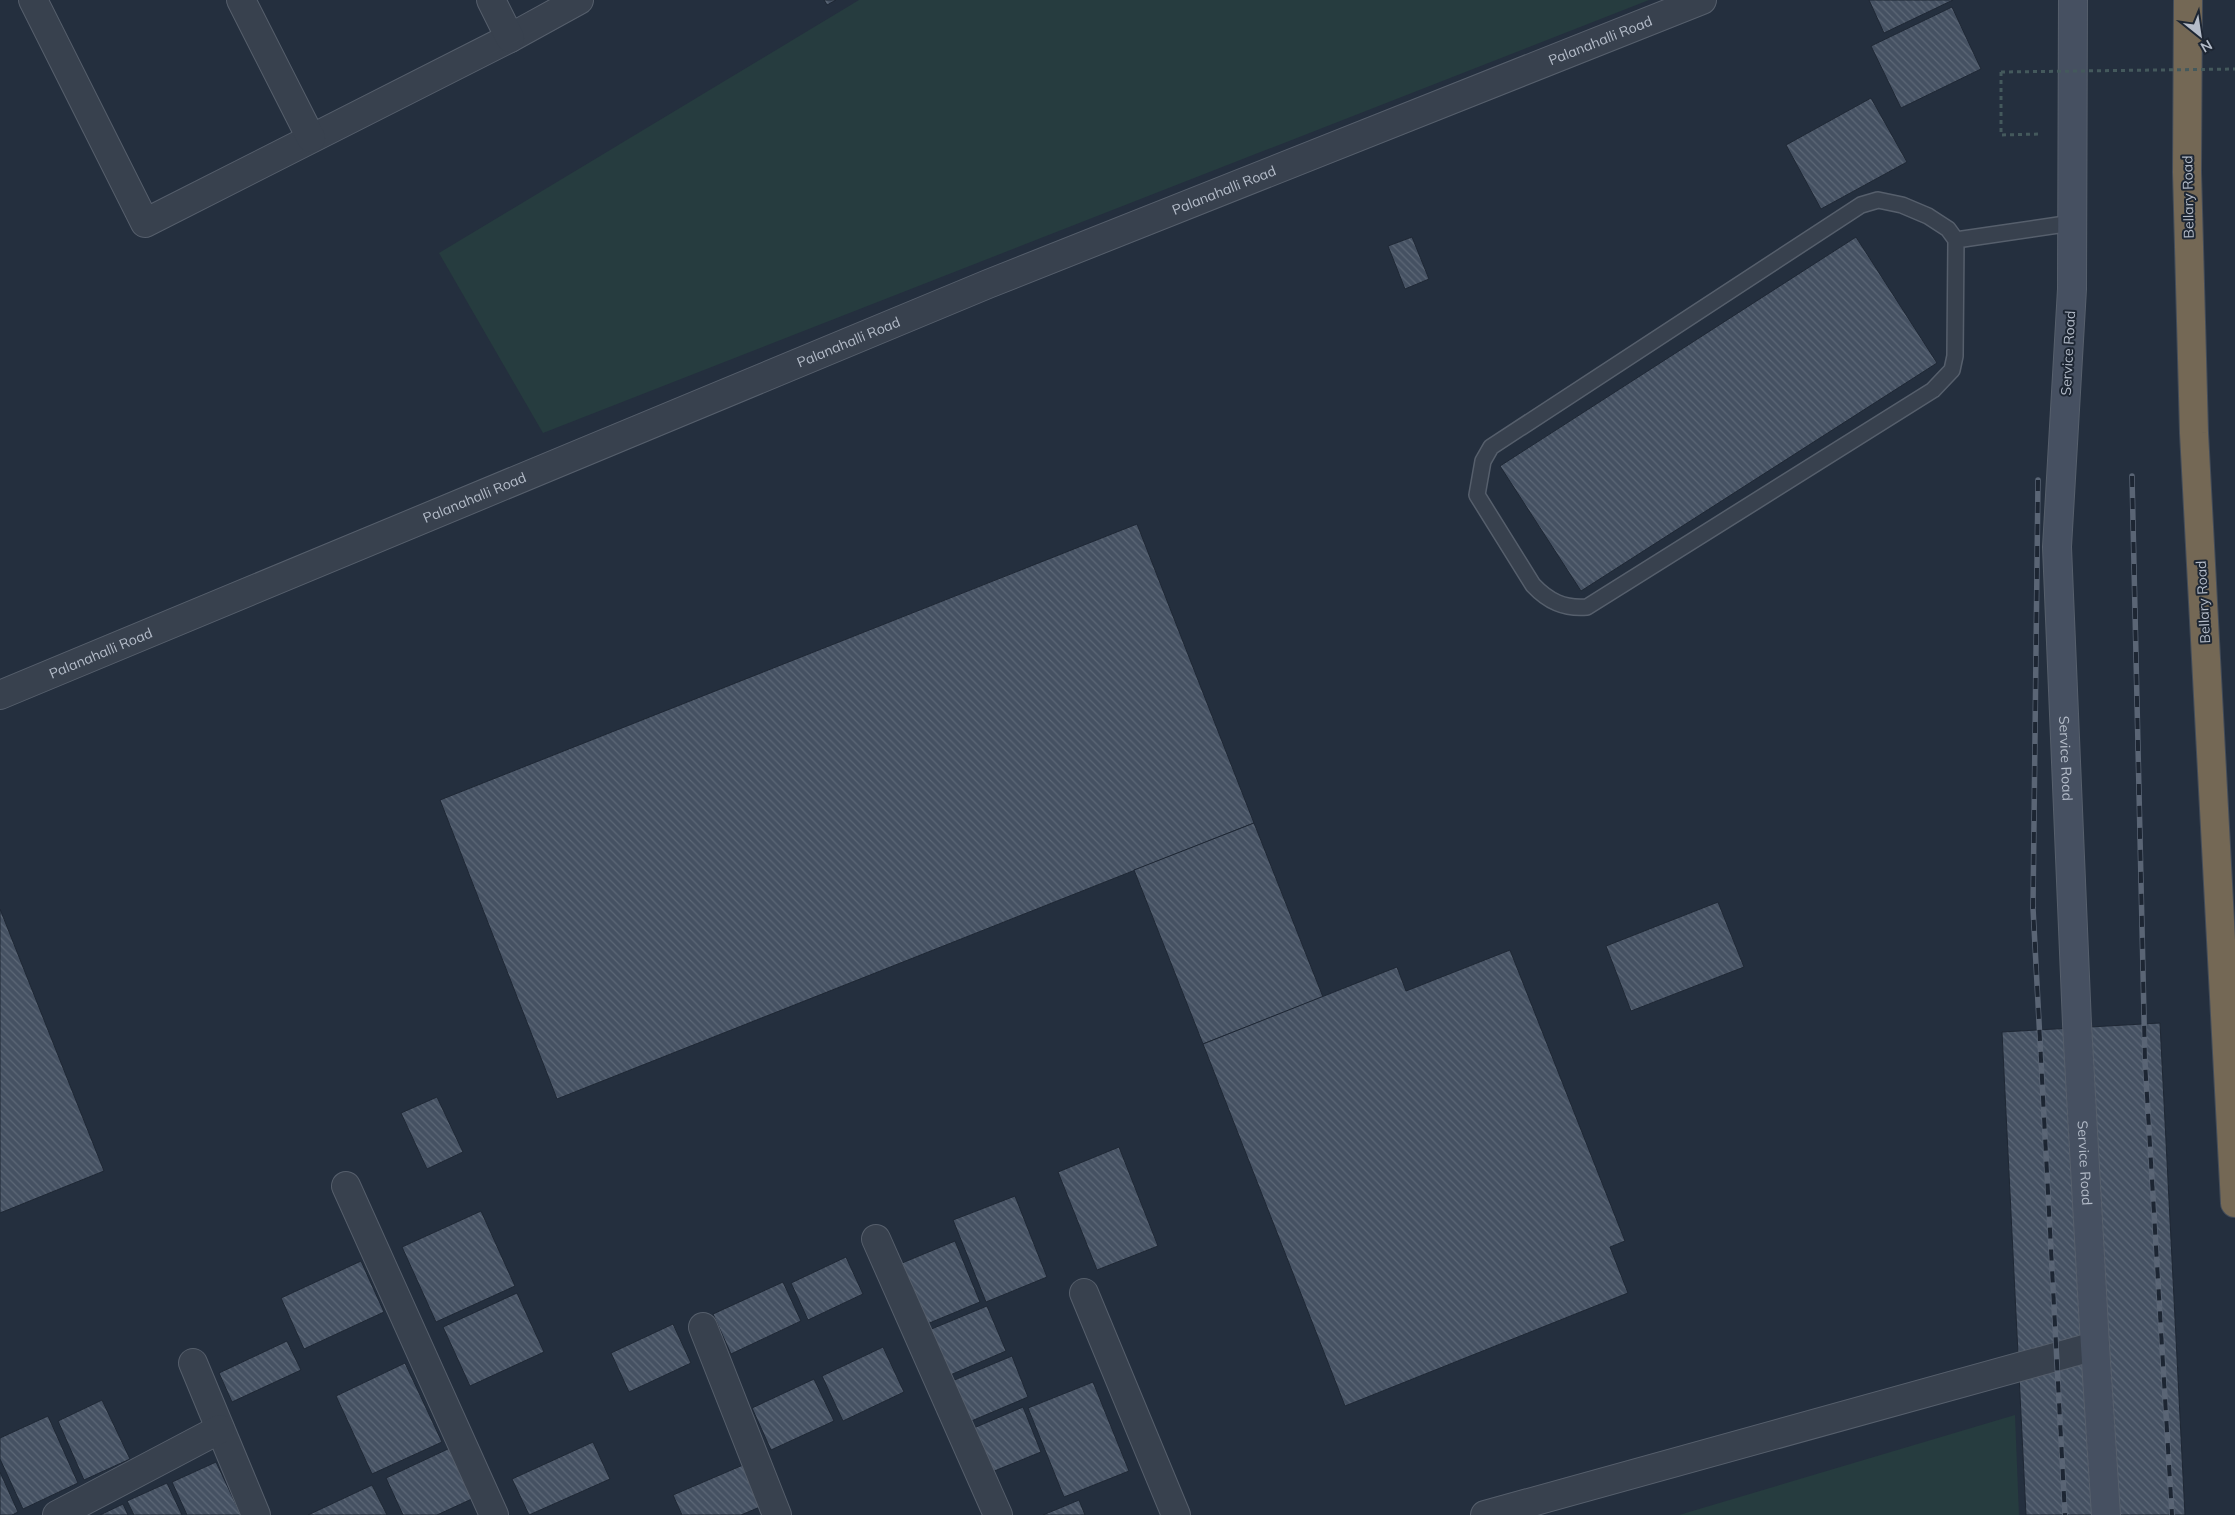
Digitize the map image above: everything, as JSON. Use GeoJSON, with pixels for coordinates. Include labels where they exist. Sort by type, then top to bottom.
{"type":"FeatureCollection","features":[{"type":"Feature","properties":{"kind":"highway","name":"Bellary Road"},"geometry":{"type":"LineString","coordinates":[[2188,0],[2187,172],[2194,433],[2235,1203]]}},
{"type":"Feature","properties":{"kind":"main road","name":"Service Road"},"geometry":{"type":"LineString","coordinates":[[2073,0],[2072,289],[2057,547],[2077,1015],[2094,1346],[2106,1515]]}},
{"type":"Feature","properties":{"kind":"street"},"geometry":{"type":"LineString","coordinates":[[32,0],[145,223],[510,38],[579,0]]}},
{"type":"Feature","properties":{"kind":"street"},"geometry":{"type":"LineString","coordinates":[[242,0],[311,138]]}},
{"type":"Feature","properties":{"kind":"street"},"geometry":{"type":"LineString","coordinates":[[491,0],[510,38]]}},
{"type":"Feature","properties":{"kind":"street","name":"Palanahalli Road"},"geometry":{"type":"LineString","coordinates":[[0,695],[997,280],[1702,0]]}},
{"type":"Feature","properties":{"kind":"street"},"geometry":{"type":"LineString","coordinates":[[346,1186],[493,1515]]}},
{"type":"Feature","properties":{"kind":"street"},"geometry":{"type":"LineString","coordinates":[[876,1239],[998,1515]]}},
{"type":"Feature","properties":{"kind":"street"},"geometry":{"type":"LineString","coordinates":[[1084,1293],[1176,1515]]}},
{"type":"Feature","properties":{"kind":"street"},"geometry":{"type":"LineString","coordinates":[[703,1327],[777,1515]]}},
{"type":"Feature","properties":{"kind":"street"},"geometry":{"type":"LineString","coordinates":[[1485,1515],[2094,1346]]}},
{"type":"Feature","properties":{"kind":"street"},"geometry":{"type":"LineString","coordinates":[[193,1363],[256,1515]]}},
{"type":"Feature","properties":{"kind":"street"},"geometry":{"type":"LineString","coordinates":[[57,1515],[220,1429]]}},
{"type":"Feature","properties":{"kind":"lane"},"geometry":{"type":"LineString","coordinates":[[1878,200],[1902,205],[1928,216],[1948,229],[1956,240],[1955,356],[1952,370],[1933,390],[1587,607],[1574,608],[1560,605],[1544,597],[1533,585],[1477,495],[1483,461],[1491,447],[1861,205],[1878,200]]}},
{"type":"Feature","properties":{"kind":"lane"},"geometry":{"type":"LineString","coordinates":[[1956,240],[2072,224]]}},
{"type":"Feature","properties":{"kind":"path"},"geometry":{"type":"LineString","coordinates":[[2001,135],[2001,72],[2235,69]]}},
{"type":"Feature","properties":{"kind":"green space"},"geometry":{"type":"Polygon","coordinates":[[[859,0],[1649,0],[543,433],[439,253],[859,0]]]}},
{"type":"Feature","properties":{"kind":"green space"},"geometry":{"type":"Polygon","coordinates":[[[2015,1415],[2019,1515],[1679,1515],[2015,1415]]]}},
{"type":"Feature","properties":{"kind":"building"},"geometry":{"type":"Polygon","coordinates":[[[824,0],[836,0],[827,5],[824,0]]]}},
{"type":"Feature","properties":{"kind":"building"},"geometry":{"type":"Polygon","coordinates":[[[1869,0],[1953,0],[1884,33],[1869,0]]]}},
{"type":"Feature","properties":{"kind":"building"},"geometry":{"type":"Polygon","coordinates":[[[1952,7],[1981,69],[1901,108],[1871,46],[1952,7]]]}},
{"type":"Feature","properties":{"kind":"building"},"geometry":{"type":"Polygon","coordinates":[[[1871,98],[1907,162],[1821,209],[1786,145],[1871,98]]]}},
{"type":"Feature","properties":{"kind":"building"},"geometry":{"type":"Polygon","coordinates":[[[1412,237],[1429,279],[1405,289],[1388,246],[1412,237]]]}},
{"type":"Feature","properties":{"kind":"building"},"geometry":{"type":"Polygon","coordinates":[[[1856,237],[1937,363],[1581,591],[1500,466],[1856,237]]]}},
{"type":"Feature","properties":{"kind":"building"},"geometry":{"type":"Polygon","coordinates":[[[1137,524],[1254,823],[557,1099],[440,800],[1137,524]]]}},
{"type":"Feature","properties":{"kind":"building"},"geometry":{"type":"Polygon","coordinates":[[[1254,823],[1323,997],[1203,1044],[1134,870],[1254,823]]]}},
{"type":"Feature","properties":{"kind":"building"},"geometry":{"type":"Polygon","coordinates":[[[1718,902],[1744,967],[1631,1011],[1606,946],[1718,902]]]}},
{"type":"Feature","properties":{"kind":"building"},"geometry":{"type":"Polygon","coordinates":[[[0,909],[104,1171],[0,1213],[0,909]]]}},
{"type":"Feature","properties":{"kind":"building"},"geometry":{"type":"Polygon","coordinates":[[[1510,950],[1625,1241],[1610,1247],[1628,1293],[1345,1406],[1203,1044],[1397,967],[1406,991],[1510,950]]]}},
{"type":"Feature","properties":{"kind":"building"},"geometry":{"type":"Polygon","coordinates":[[[2160,1023],[2185,1515],[2026,1515],[2002,1032],[2160,1023]]]}},
{"type":"Feature","properties":{"kind":"building"},"geometry":{"type":"Polygon","coordinates":[[[437,1097],[463,1152],[427,1169],[401,1113],[437,1097]]]}},
{"type":"Feature","properties":{"kind":"building"},"geometry":{"type":"Polygon","coordinates":[[[1119,1147],[1158,1246],[1097,1270],[1058,1172],[1119,1147]]]}},
{"type":"Feature","properties":{"kind":"building"},"geometry":{"type":"Polygon","coordinates":[[[1015,1196],[1047,1277],[986,1302],[953,1220],[1015,1196]]]}},
{"type":"Feature","properties":{"kind":"building"},"geometry":{"type":"Polygon","coordinates":[[[481,1211],[515,1286],[436,1322],[402,1247],[481,1211]]]}},
{"type":"Feature","properties":{"kind":"building"},"geometry":{"type":"Polygon","coordinates":[[[955,1241],[980,1302],[927,1324],[902,1263],[955,1241]]]}},
{"type":"Feature","properties":{"kind":"building"},"geometry":{"type":"Polygon","coordinates":[[[846,1257],[863,1294],[808,1320],[791,1283],[846,1257]]]}},
{"type":"Feature","properties":{"kind":"building"},"geometry":{"type":"Polygon","coordinates":[[[361,1261],[384,1312],[304,1349],[281,1298],[361,1261]]]}},
{"type":"Feature","properties":{"kind":"building"},"geometry":{"type":"Polygon","coordinates":[[[783,1282],[801,1321],[731,1354],[713,1314],[783,1282]]]}},
{"type":"Feature","properties":{"kind":"building"},"geometry":{"type":"Polygon","coordinates":[[[517,1293],[544,1352],[470,1386],[443,1327],[517,1293]]]}},
{"type":"Feature","properties":{"kind":"building"},"geometry":{"type":"Polygon","coordinates":[[[987,1306],[1006,1351],[948,1376],[929,1330],[987,1306]]]}},
{"type":"Feature","properties":{"kind":"building"},"geometry":{"type":"Polygon","coordinates":[[[673,1324],[691,1363],[629,1392],[611,1353],[673,1324]]]}},
{"type":"Feature","properties":{"kind":"building"},"geometry":{"type":"Polygon","coordinates":[[[287,1341],[301,1370],[232,1402],[219,1373],[287,1341]]]}},
{"type":"Feature","properties":{"kind":"building"},"geometry":{"type":"Polygon","coordinates":[[[883,1347],[904,1392],[843,1421],[822,1376],[883,1347]]]}},
{"type":"Feature","properties":{"kind":"building"},"geometry":{"type":"Polygon","coordinates":[[[1012,1356],[1028,1397],[969,1422],[952,1381],[1012,1356]]]}},
{"type":"Feature","properties":{"kind":"building"},"geometry":{"type":"Polygon","coordinates":[[[405,1363],[442,1442],[372,1474],[336,1396],[405,1363]]]}},
{"type":"Feature","properties":{"kind":"building"},"geometry":{"type":"Polygon","coordinates":[[[814,1379],[834,1421],[771,1450],[752,1408],[814,1379]]]}},
{"type":"Feature","properties":{"kind":"building"},"geometry":{"type":"Polygon","coordinates":[[[1093,1382],[1129,1471],[1064,1497],[1028,1408],[1093,1382]]]}},
{"type":"Feature","properties":{"kind":"building"},"geometry":{"type":"Polygon","coordinates":[[[102,1400],[130,1459],[84,1480],[58,1421],[102,1400]]]}},
{"type":"Feature","properties":{"kind":"building"},"geometry":{"type":"Polygon","coordinates":[[[1023,1407],[1041,1452],[987,1474],[969,1430],[1023,1407]]]}},
{"type":"Feature","properties":{"kind":"building"},"geometry":{"type":"Polygon","coordinates":[[[48,1416],[78,1483],[23,1509],[0,1459],[0,1438],[48,1416]]]}},
{"type":"Feature","properties":{"kind":"building"},"geometry":{"type":"Polygon","coordinates":[[[593,1442],[610,1479],[529,1515],[512,1479],[593,1442]]]}},
{"type":"Feature","properties":{"kind":"building"},"geometry":{"type":"Polygon","coordinates":[[[450,1448],[474,1498],[437,1515],[403,1515],[386,1478],[450,1448]]]}},
{"type":"Feature","properties":{"kind":"building"},"geometry":{"type":"Polygon","coordinates":[[[216,1462],[241,1515],[187,1515],[172,1482],[216,1462]]]}},
{"type":"Feature","properties":{"kind":"building"},"geometry":{"type":"Polygon","coordinates":[[[743,1465],[760,1507],[741,1515],[682,1515],[673,1495],[743,1465]]]}},
{"type":"Feature","properties":{"kind":"building"},"geometry":{"type":"Polygon","coordinates":[[[0,1472],[18,1512],[12,1515],[0,1515],[0,1472]]]}},
{"type":"Feature","properties":{"kind":"building"},"geometry":{"type":"Polygon","coordinates":[[[167,1483],[182,1515],[134,1515],[127,1501],[167,1483]]]}},
{"type":"Feature","properties":{"kind":"building"},"geometry":{"type":"Polygon","coordinates":[[[372,1485],[387,1515],[308,1515],[372,1485]]]}},
{"type":"Feature","properties":{"kind":"building"},"geometry":{"type":"Polygon","coordinates":[[[1079,1500],[1085,1515],[1043,1515],[1079,1500]]]}},
{"type":"Feature","properties":{"kind":"building"},"geometry":{"type":"Polygon","coordinates":[[[123,1504],[128,1515],[100,1515],[123,1504]]]}},
{"type":"Feature","properties":{"kind":"railway"},"geometry":{"type":"LineString","coordinates":[[2132,476],[2145,1062],[2172,1515]]}},
{"type":"Feature","properties":{"kind":"railway"},"geometry":{"type":"LineString","coordinates":[[2038,480],[2033,908],[2065,1515]]}}]}
